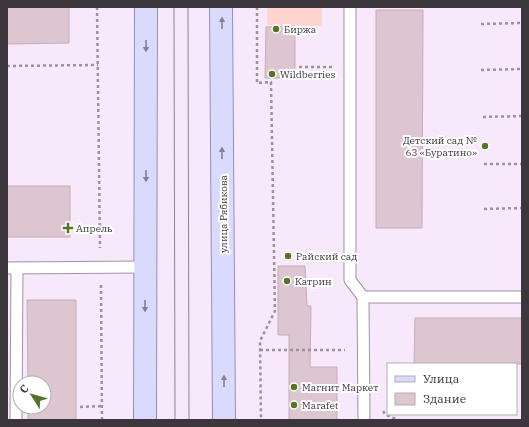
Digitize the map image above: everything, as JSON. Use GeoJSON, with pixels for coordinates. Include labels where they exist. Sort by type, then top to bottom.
{"type":"FeatureCollection","features":[{"type":"Feature","properties":{"kind":"main road"},"geometry":{"type":"LineString","coordinates":[[145,420],[146,7]]}},
{"type":"Feature","properties":{"kind":"main road","name":"улица Рябикова"},"geometry":{"type":"LineString","coordinates":[[222,7],[224,420]]}},
{"type":"Feature","properties":{"kind":"lane"},"geometry":{"type":"LineString","coordinates":[[350,7],[350,280],[363,298],[364,420]]}},
{"type":"Feature","properties":{"kind":"lane"},"geometry":{"type":"LineString","coordinates":[[16,420],[12,268],[145,267]]}},
{"type":"Feature","properties":{"kind":"lane"},"geometry":{"type":"LineString","coordinates":[[363,298],[522,297]]}},
{"type":"Feature","properties":{"kind":"path"},"geometry":{"type":"LineString","coordinates":[[97,7],[102,420]]}},
{"type":"Feature","properties":{"kind":"path"},"geometry":{"type":"LineString","coordinates":[[257,7],[257,83],[271,82],[275,311],[260,341],[261,420]]}},
{"type":"Feature","properties":{"kind":"path"},"geometry":{"type":"LineString","coordinates":[[481,24],[522,23]]}},
{"type":"Feature","properties":{"kind":"path"},"geometry":{"type":"LineString","coordinates":[[7,66],[98,65]]}},
{"type":"Feature","properties":{"kind":"path"},"geometry":{"type":"LineString","coordinates":[[299,67],[350,67]]}},
{"type":"Feature","properties":{"kind":"path"},"geometry":{"type":"LineString","coordinates":[[481,70],[522,69]]}},
{"type":"Feature","properties":{"kind":"path"},"geometry":{"type":"LineString","coordinates":[[483,117],[522,116]]}},
{"type":"Feature","properties":{"kind":"path"},"geometry":{"type":"LineString","coordinates":[[484,164],[522,164]]}},
{"type":"Feature","properties":{"kind":"path"},"geometry":{"type":"LineString","coordinates":[[484,209],[522,208]]}},
{"type":"Feature","properties":{"kind":"path"},"geometry":{"type":"LineString","coordinates":[[260,350],[363,350]]}},
{"type":"Feature","properties":{"kind":"path"},"geometry":{"type":"LineString","coordinates":[[80,407],[102,406]]}},
{"type":"Feature","properties":{"kind":"shaded area"},"geometry":{"type":"Polygon","coordinates":[[[267,7],[322,7],[322,26],[267,25],[267,7]]]}},
{"type":"Feature","properties":{"kind":"building"},"geometry":{"type":"Polygon","coordinates":[[[7,7],[69,7],[69,43],[7,44],[7,7]]]}},
{"type":"Feature","properties":{"kind":"building"},"geometry":{"type":"Polygon","coordinates":[[[376,10],[423,10],[422,228],[376,228],[376,10]]]}},
{"type":"Feature","properties":{"kind":"building"},"geometry":{"type":"Polygon","coordinates":[[[295,26],[295,78],[265,78],[266,27],[295,26]]]}},
{"type":"Feature","properties":{"kind":"building"},"geometry":{"type":"Polygon","coordinates":[[[7,186],[70,186],[70,237],[7,237],[7,186]]]}},
{"type":"Feature","properties":{"kind":"building"},"geometry":{"type":"Polygon","coordinates":[[[278,266],[305,266],[307,306],[311,306],[310,367],[337,367],[337,420],[289,420],[289,335],[278,335],[278,266]]]}},
{"type":"Feature","properties":{"kind":"building"},"geometry":{"type":"Polygon","coordinates":[[[27,300],[76,300],[76,420],[28,420],[28,415],[52,415],[52,375],[28,375],[27,300]]]}},
{"type":"Feature","properties":{"kind":"building"},"geometry":{"type":"Polygon","coordinates":[[[415,318],[522,318],[522,364],[414,363],[415,318]]]}},
{"type":"Feature","properties":{"kind":"tram line"},"geometry":{"type":"LineString","coordinates":[[174,7],[175,420]]}},
{"type":"Feature","properties":{"kind":"tram line"},"geometry":{"type":"LineString","coordinates":[[188,7],[189,420]]}},
{"type":"Feature","properties":{"kind":"place","name":"Биржа"},"geometry":{"type":"Point","coordinates":[276,29]}},
{"type":"Feature","properties":{"kind":"place","name":"Wildberries"},"geometry":{"type":"Point","coordinates":[272,74]}},
{"type":"Feature","properties":{"kind":"place","name":"Детский сад № 63 «Буратино»"},"geometry":{"type":"Point","coordinates":[485,146]}},
{"type":"Feature","properties":{"kind":"place","name":"Апрель"},"geometry":{"type":"Point","coordinates":[68,228]}},
{"type":"Feature","properties":{"kind":"place","name":"Райский сад"},"geometry":{"type":"Point","coordinates":[288,256]}},
{"type":"Feature","properties":{"kind":"place","name":"Катрин"},"geometry":{"type":"Point","coordinates":[287,281]}},
{"type":"Feature","properties":{"kind":"place","name":"Магнит Маркет"},"geometry":{"type":"Point","coordinates":[294,387]}},
{"type":"Feature","properties":{"kind":"place","name":"Marafet"},"geometry":{"type":"Point","coordinates":[294,405]}}]}
